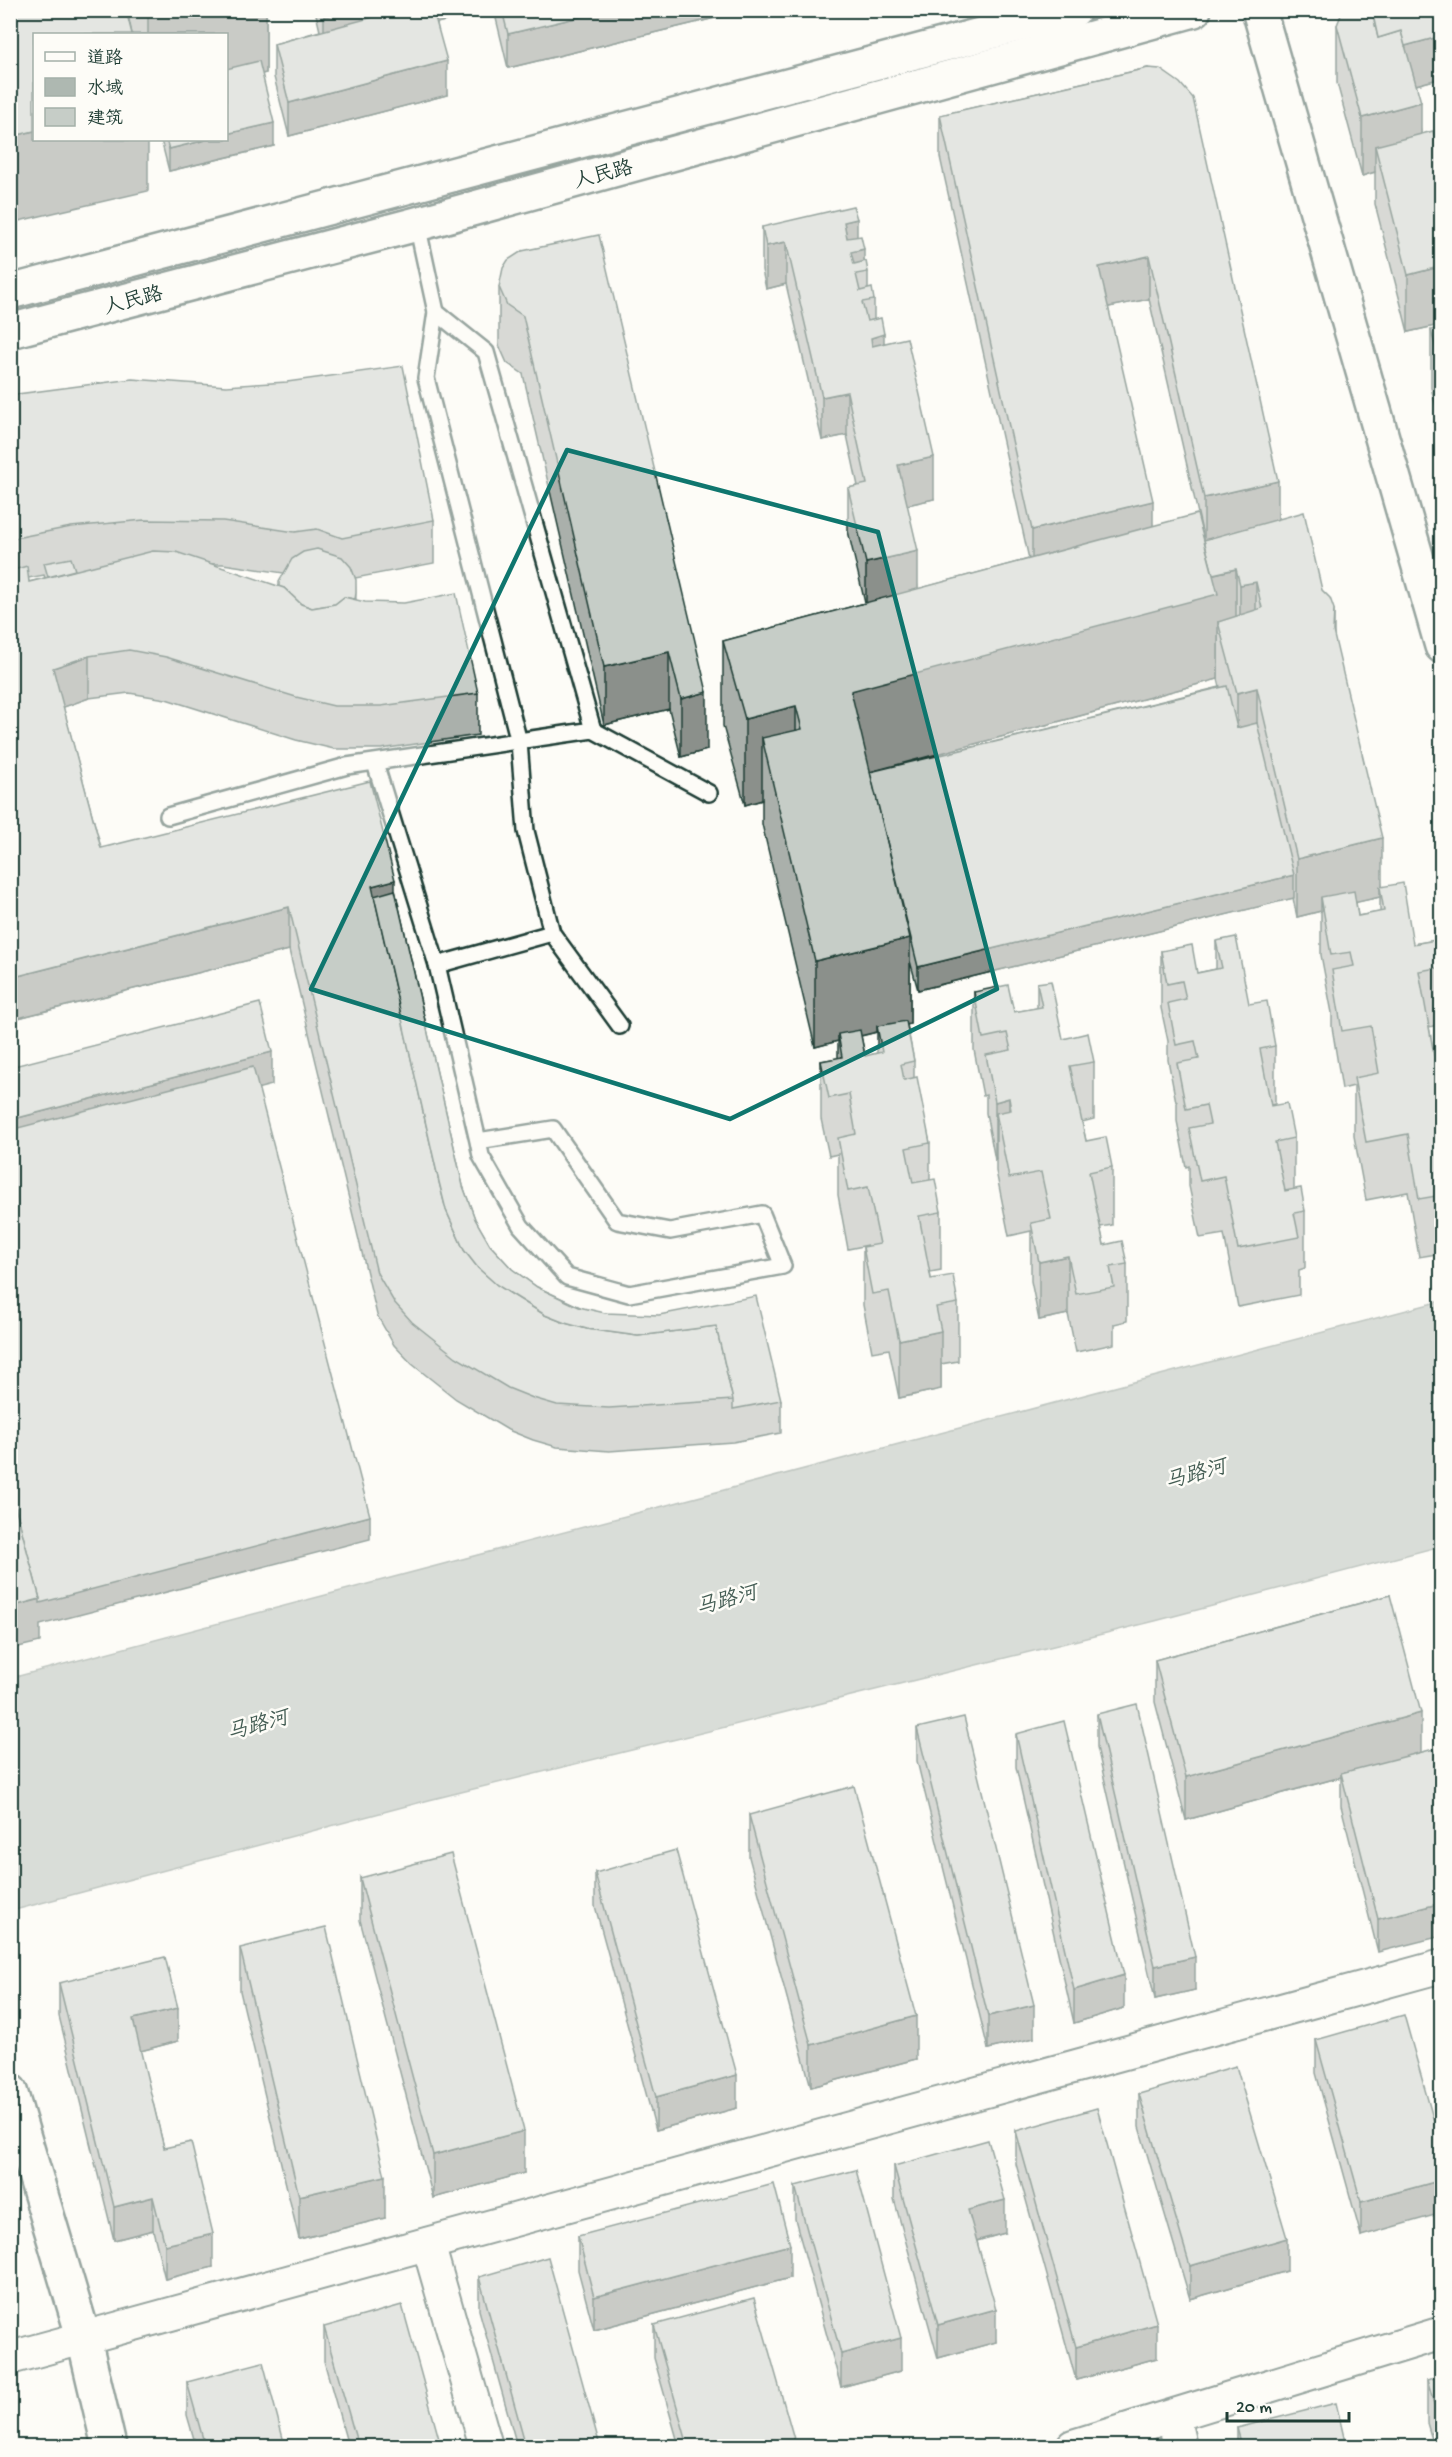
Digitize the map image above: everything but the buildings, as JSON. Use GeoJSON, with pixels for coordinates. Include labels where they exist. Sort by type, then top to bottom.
{"type":"FeatureCollection","features":[{"type":"Feature","properties":{"kind":"main road","name":"人民路"},"geometry":{"type":"LineString","coordinates":[[10,292],[1074,10]]}},
{"type":"Feature","properties":{"kind":"main road","name":"人民路"},"geometry":{"type":"LineString","coordinates":[[10,331],[417,224],[1194,10]]}},
{"type":"Feature","properties":{"kind":"main road"},"geometry":{"type":"LineString","coordinates":[[1259,10],[1442,646]]}},
{"type":"Feature","properties":{"kind":"main road"},"geometry":{"type":"LineString","coordinates":[[10,2091],[84,2339],[109,2446]]}},
{"type":"Feature","properties":{"kind":"street"},"geometry":{"type":"LineString","coordinates":[[10,2358],[1442,1966]]}},
{"type":"Feature","properties":{"kind":"street"},"geometry":{"type":"LineString","coordinates":[[428,2244],[486,2446]]}},
{"type":"Feature","properties":{"kind":"street"},"geometry":{"type":"LineString","coordinates":[[1073,2446],[1442,2334]]}},
{"type":"Feature","properties":{"kind":"street"},"geometry":{"type":"LineString","coordinates":[[1173,2416],[1180,2446]]}},
{"type":"Feature","properties":{"kind":"lane"},"geometry":{"type":"LineString","coordinates":[[417,224],[436,312],[426,378],[519,742],[526,831],[552,933],[620,1026]]}},
{"type":"Feature","properties":{"kind":"lane"},"geometry":{"type":"LineString","coordinates":[[436,312],[486,352],[593,730]]}},
{"type":"Feature","properties":{"kind":"lane"},"geometry":{"type":"LineString","coordinates":[[168,816],[347,766],[593,730],[709,793]]}},
{"type":"Feature","properties":{"kind":"lane"},"geometry":{"type":"LineString","coordinates":[[375,763],[437,965],[481,1156],[521,1226],[567,1277],[629,1294],[783,1266],[762,1214],[669,1231],[617,1221],[553,1129],[478,1141]]}},
{"type":"Feature","properties":{"kind":"lane"},"geometry":{"type":"LineString","coordinates":[[437,965],[552,933]]}},
{"type":"Feature","properties":{"kind":"highlighted area"},"geometry":{"type":"Polygon","coordinates":[[[567,450],[878,532],[997,989],[730,1119],[311,989],[567,450]]]}},
{"type":"Feature","properties":{"kind":"water","name":"马路河"},"geometry":{"type":"Polygon","coordinates":[[[1441,1301],[1441,1546],[1155,1621],[429,1800],[11,1911],[11,1678],[1441,1301]]]}}]}
